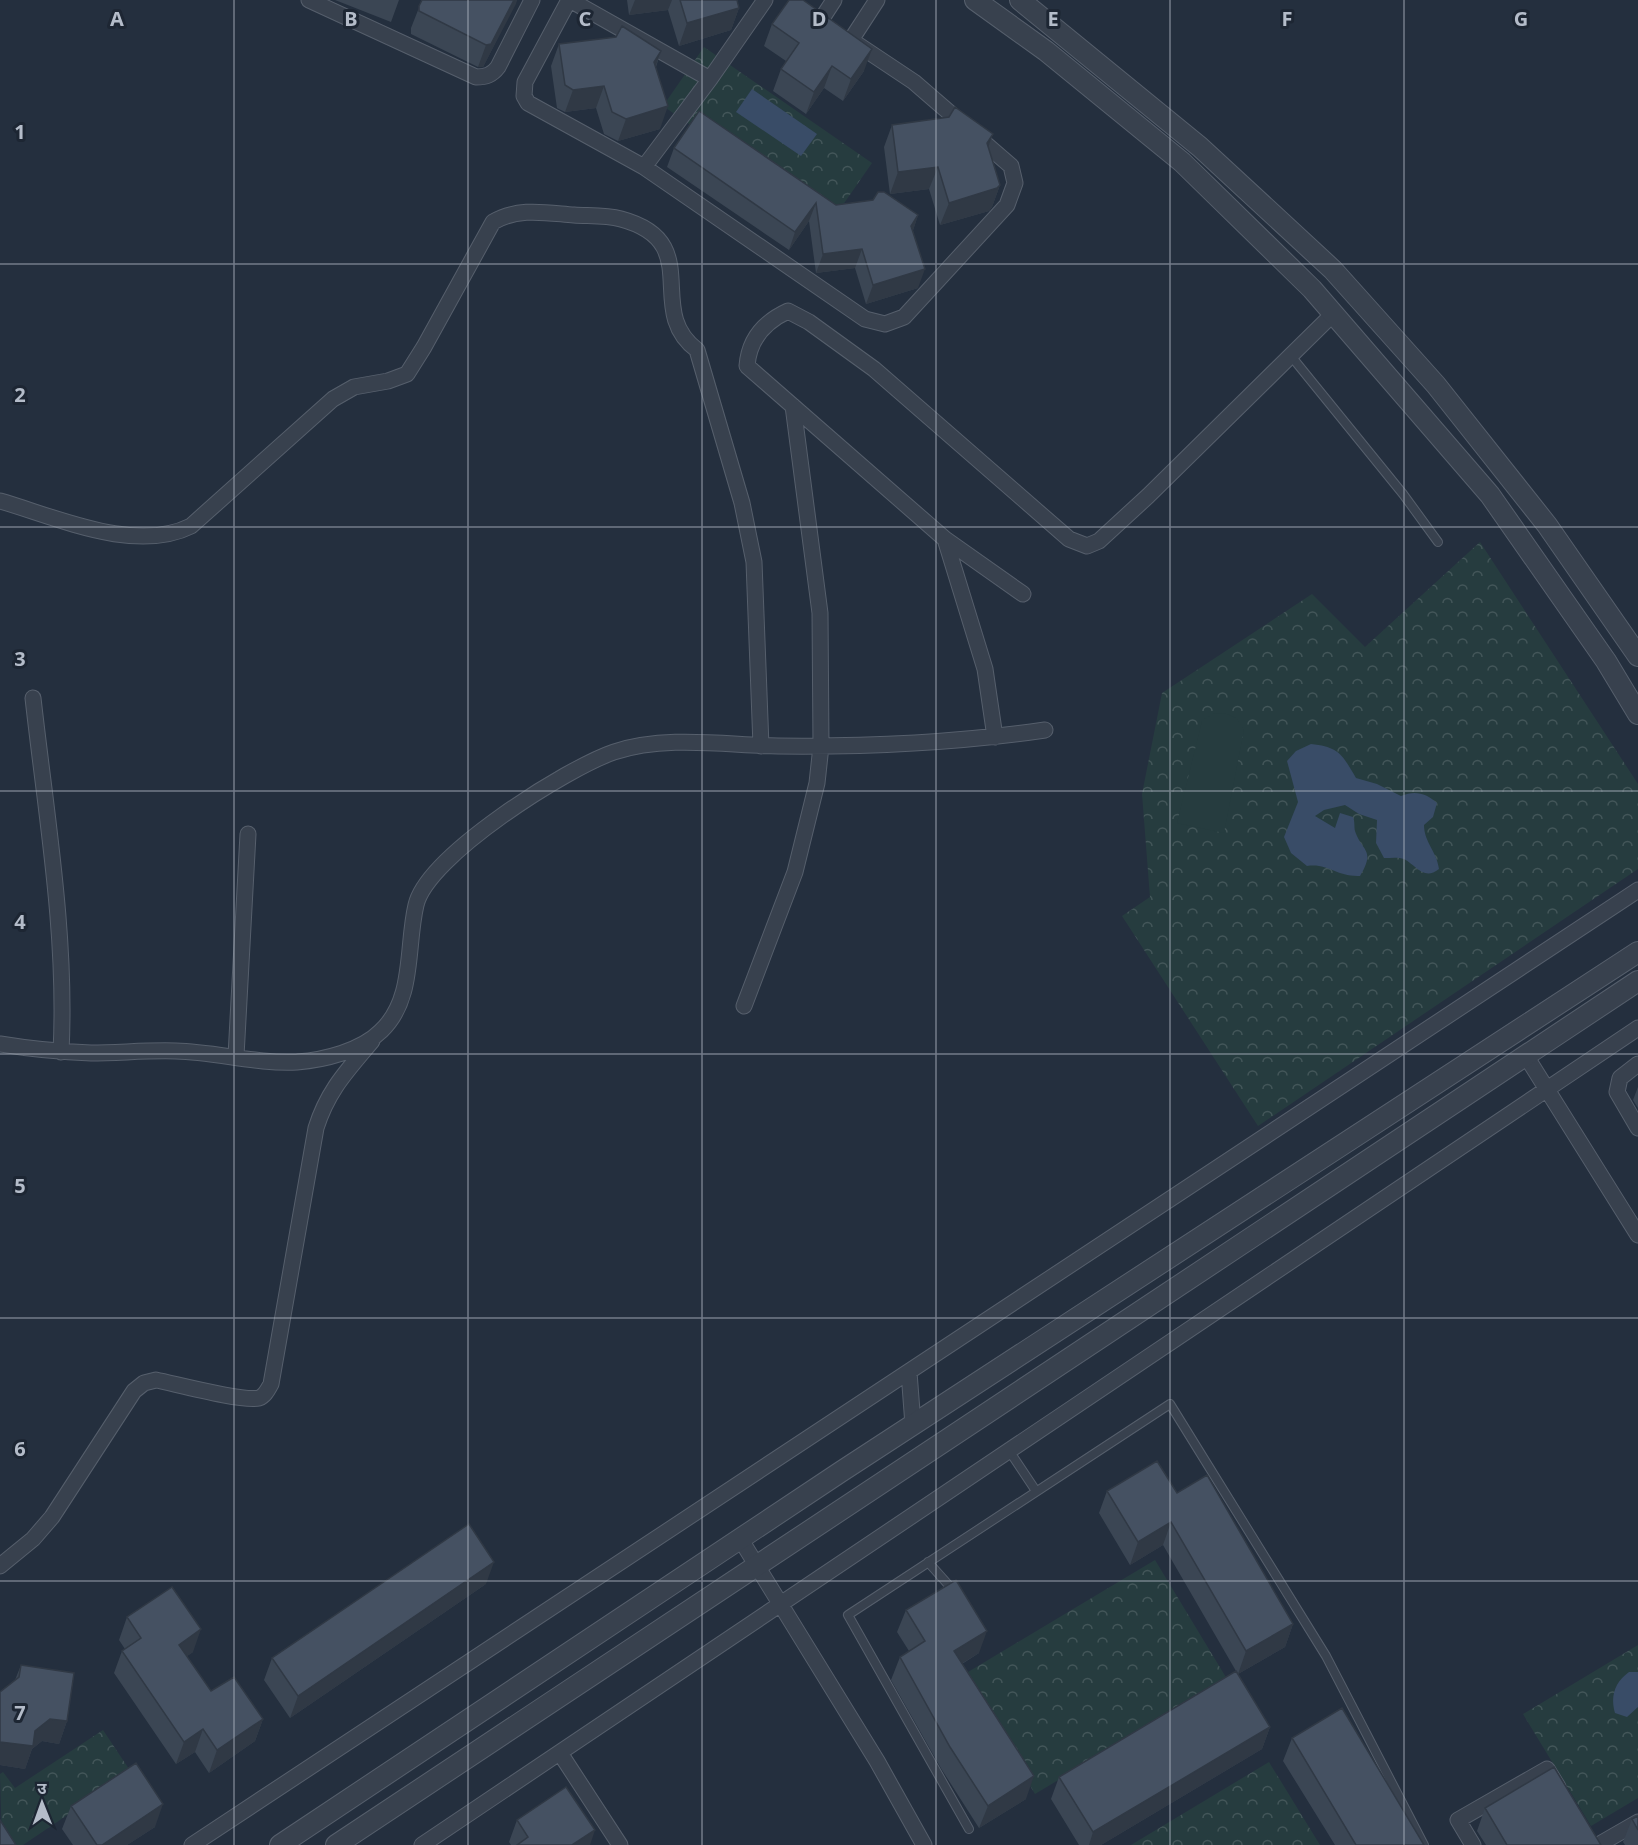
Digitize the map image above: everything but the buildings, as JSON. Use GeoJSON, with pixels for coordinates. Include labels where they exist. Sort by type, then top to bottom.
{"type":"FeatureCollection","features":[{"type":"Feature","properties":{"kind":"street"},"geometry":{"type":"LineString","coordinates":[[309,0],[476,77],[484,77],[494,73],[498,68],[532,0]]}},
{"type":"Feature","properties":{"kind":"street"},"geometry":{"type":"LineString","coordinates":[[710,79],[570,0],[525,82],[524,96],[528,103],[644,167],[865,319],[885,324],[904,317],[1007,205],[1015,183],[1014,174],[1011,166],[914,82],[816,17],[834,0]]}},
{"type":"Feature","properties":{"kind":"street"},"geometry":{"type":"LineString","coordinates":[[644,167],[710,79],[765,0]]}},
{"type":"Feature","properties":{"kind":"street"},"geometry":{"type":"LineString","coordinates":[[851,40],[877,0]]}},
{"type":"Feature","properties":{"kind":"street"},"geometry":{"type":"LineString","coordinates":[[975,0],[1046,51],[1182,162],[1312,289],[1490,495],[1606,661],[1638,714]]}},
{"type":"Feature","properties":{"kind":"street"},"geometry":{"type":"LineString","coordinates":[[1020,0],[1200,147],[1333,270],[1436,385],[1540,516],[1638,656]]}},
{"type":"Feature","properties":{"kind":"street"},"geometry":{"type":"LineString","coordinates":[[0,501],[109,533],[144,537],[176,534],[191,526],[333,399],[354,387],[388,381],[406,374],[424,347],[493,222],[501,217],[528,212],[620,218],[658,236],[666,250],[671,268],[673,311],[677,329],[697,350],[742,503],[754,562],[761,746]]}},
{"type":"Feature","properties":{"kind":"street"},"geometry":{"type":"LineString","coordinates":[[1023,594],[945,539],[747,366],[748,350],[770,319],[788,311],[809,322],[874,369],[1069,539],[1087,546],[1099,541],[1148,496],[1333,314]]}},
{"type":"Feature","properties":{"kind":"street"},"geometry":{"type":"LineString","coordinates":[[744,1006],[795,872],[817,783],[820,746],[820,613],[793,406]]}},
{"type":"Feature","properties":{"kind":"street"},"geometry":{"type":"LineString","coordinates":[[945,539],[985,669],[994,737]]}},
{"type":"Feature","properties":{"kind":"street"},"geometry":{"type":"LineString","coordinates":[[33,698],[56,906],[62,986],[61,1052]]}},
{"type":"Feature","properties":{"kind":"street"},"geometry":{"type":"LineString","coordinates":[[0,1566],[33,1539],[52,1517],[108,1427],[134,1391],[144,1383],[156,1380],[243,1397],[259,1398],[266,1393],[271,1384],[316,1128],[324,1103],[335,1085],[394,1017],[403,998],[416,902],[428,880],[459,850],[524,801],[590,763],[615,752],[680,743],[761,746],[890,745],[994,737],[1045,730]]}},
{"type":"Feature","properties":{"kind":"street"},"geometry":{"type":"LineString","coordinates":[[236,1056],[248,834]]}},
{"type":"Feature","properties":{"kind":"street"},"geometry":{"type":"LineString","coordinates":[[192,1845],[910,1383],[1638,890]]}},
{"type":"Feature","properties":{"kind":"street"},"geometry":{"type":"LineString","coordinates":[[280,1845],[913,1425],[1638,952]]}},
{"type":"Feature","properties":{"kind":"street"},"geometry":{"type":"LineString","coordinates":[[336,1845],[1638,981]]}},
{"type":"Feature","properties":{"kind":"street"},"geometry":{"type":"LineString","coordinates":[[422,1845],[1638,1029]]}},
{"type":"Feature","properties":{"kind":"street"},"geometry":{"type":"LineString","coordinates":[[1,1046],[61,1052],[177,1051],[295,1062],[329,1058],[379,1034]]}},
{"type":"Feature","properties":{"kind":"street"},"geometry":{"type":"LineString","coordinates":[[1526,1056],[1638,1234]]}},
{"type":"Feature","properties":{"kind":"street"},"geometry":{"type":"LineString","coordinates":[[1638,1064],[1620,1078],[1617,1092],[1638,1128]]}},
{"type":"Feature","properties":{"kind":"street"},"geometry":{"type":"LineString","coordinates":[[910,1383],[913,1425]]}},
{"type":"Feature","properties":{"kind":"street"},"geometry":{"type":"LineString","coordinates":[[741,1540],[877,1761],[924,1845]]}},
{"type":"Feature","properties":{"kind":"street"},"geometry":{"type":"LineString","coordinates":[[560,1753],[620,1845]]}},
{"type":"Feature","properties":{"kind":"street"},"geometry":{"type":"LineString","coordinates":[[1473,1845],[1458,1820],[1546,1769],[1565,1797]]}},
{"type":"Feature","properties":{"kind":"street"},"geometry":{"type":"LineString","coordinates":[[1595,1842],[1638,1822]]}},
{"type":"Feature","properties":{"kind":"lane"},"geometry":{"type":"LineString","coordinates":[[1291,356],[1403,494],[1438,542]]}},
{"type":"Feature","properties":{"kind":"lane"},"geometry":{"type":"LineString","coordinates":[[969,1829],[848,1615],[1170,1404],[1326,1656],[1424,1845]]}},
{"type":"Feature","properties":{"kind":"lane"},"geometry":{"type":"LineString","coordinates":[[1010,1452],[1036,1491]]}},
{"type":"Feature","properties":{"kind":"lane"},"geometry":{"type":"LineString","coordinates":[[928,1562],[957,1595]]}},
{"type":"Feature","properties":{"kind":"green space"},"geometry":{"type":"Polygon","coordinates":[[[704,47],[872,163],[831,222],[663,106],[704,47]]]}},
{"type":"Feature","properties":{"kind":"green space"},"geometry":{"type":"Polygon","coordinates":[[[1480,542],[1638,784],[1638,869],[1258,1126],[1122,916],[1150,897],[1142,794],[1162,693],[1312,594],[1365,647],[1480,542]]]}},
{"type":"Feature","properties":{"kind":"green space"},"geometry":{"type":"Polygon","coordinates":[[[1226,713],[1237,719],[1244,730],[1224,833],[1177,823],[1202,721],[1212,714],[1226,713]]]}},
{"type":"Feature","properties":{"kind":"green space"},"geometry":{"type":"Polygon","coordinates":[[[1155,1560],[1227,1679],[1035,1794],[963,1675],[1155,1560]]]}},
{"type":"Feature","properties":{"kind":"green space"},"geometry":{"type":"Polygon","coordinates":[[[1638,1645],[1638,1798],[1591,1826],[1523,1714],[1638,1645]]]}},
{"type":"Feature","properties":{"kind":"green space"},"geometry":{"type":"Polygon","coordinates":[[[103,1730],[131,1772],[23,1845],[2,1845],[0,1774],[3,1772],[15,1788],[103,1730]]]}},
{"type":"Feature","properties":{"kind":"green space"},"geometry":{"type":"Polygon","coordinates":[[[1269,1762],[1320,1845],[1131,1845],[1269,1762]]]}},
{"type":"Feature","properties":{"kind":"water"},"geometry":{"type":"Polygon","coordinates":[[[752,89],[817,134],[801,156],[736,112],[752,89]]]}},
{"type":"Feature","properties":{"kind":"water"},"geometry":{"type":"Polygon","coordinates":[[[1311,744],[1328,747],[1339,753],[1356,778],[1377,784],[1401,796],[1416,793],[1429,797],[1437,803],[1433,817],[1424,825],[1426,837],[1439,869],[1425,873],[1404,859],[1384,858],[1376,843],[1377,820],[1359,814],[1345,805],[1324,810],[1315,816],[1335,828],[1340,813],[1353,817],[1355,831],[1367,855],[1365,867],[1360,876],[1352,876],[1321,866],[1307,866],[1291,853],[1284,837],[1298,802],[1287,761],[1296,751],[1311,744]]]}},
{"type":"Feature","properties":{"kind":"water"},"geometry":{"type":"Polygon","coordinates":[[[1629,1672],[1638,1672],[1638,1707],[1627,1717],[1615,1713],[1613,1701],[1617,1685],[1629,1672]]]}}]}
